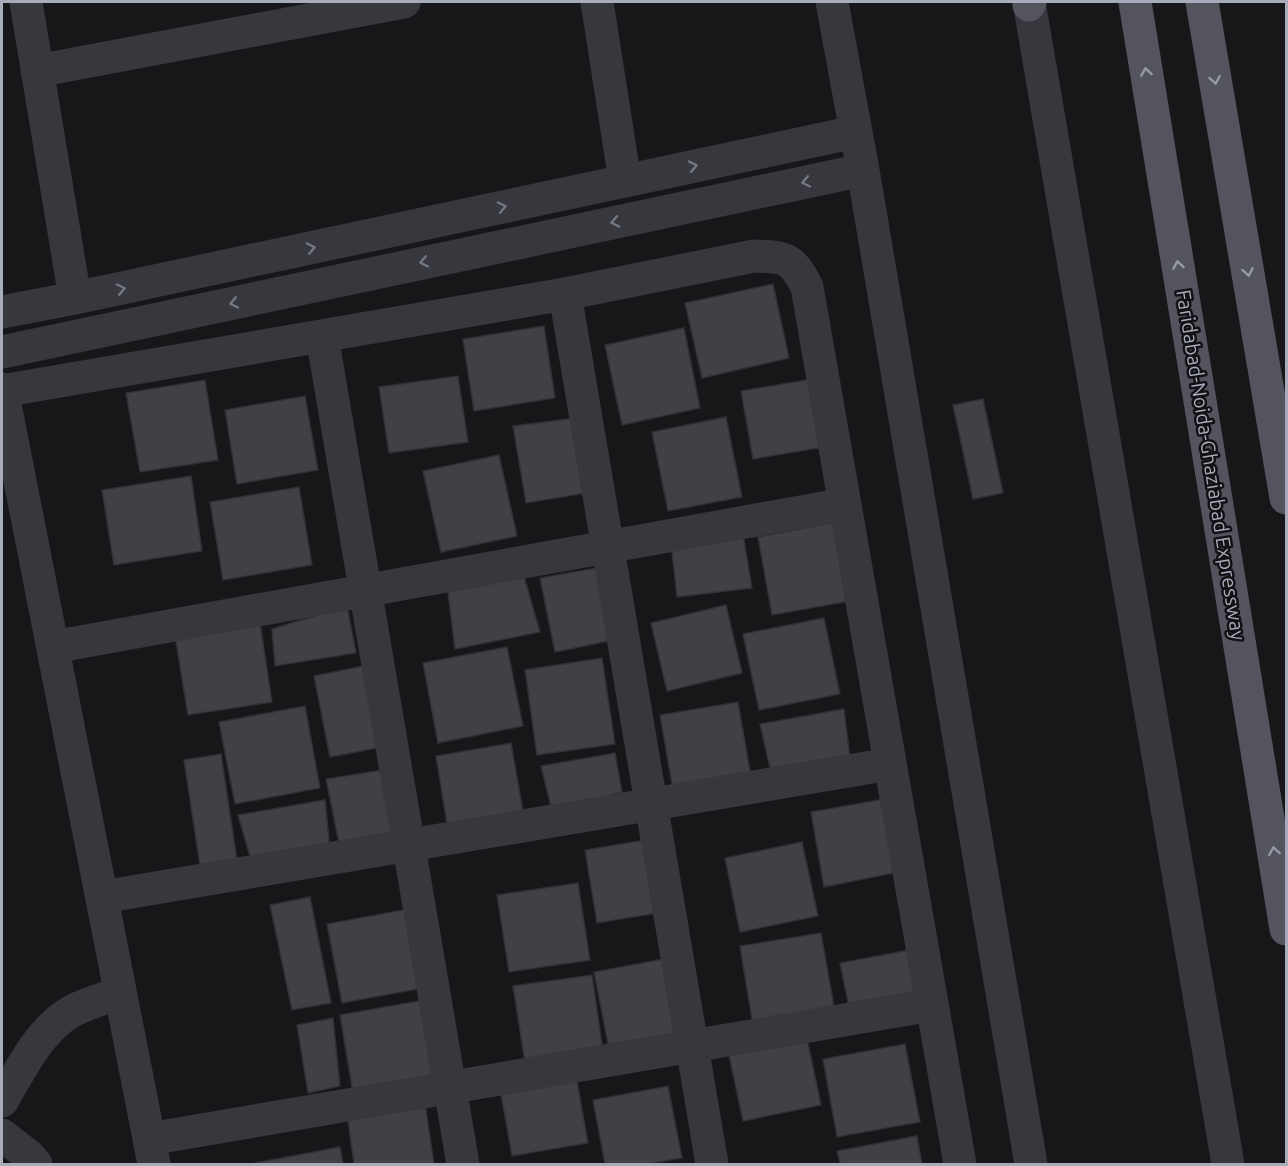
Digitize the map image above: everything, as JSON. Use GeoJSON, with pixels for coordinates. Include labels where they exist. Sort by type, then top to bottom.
{"type":"FeatureCollection","features":[{"type":"Feature","properties":{"kind":"main road","name":"Faridabad-Noida-Ghaziabad Expressway"},"geometry":{"type":"LineString","coordinates":[[1135,2],[1287,929]]}},
{"type":"Feature","properties":{"kind":"main road"},"geometry":{"type":"LineString","coordinates":[[1202,2],[1287,498]]}},
{"type":"Feature","properties":{"kind":"street"},"geometry":{"type":"LineString","coordinates":[[26,2],[75,298]]}},
{"type":"Feature","properties":{"kind":"street"},"geometry":{"type":"LineString","coordinates":[[37,71],[290,12],[404,2]]}},
{"type":"Feature","properties":{"kind":"street"},"geometry":{"type":"LineString","coordinates":[[597,2],[625,181]]}},
{"type":"Feature","properties":{"kind":"street"},"geometry":{"type":"LineString","coordinates":[[832,2],[863,170],[1032,1164]]}},
{"type":"Feature","properties":{"kind":"street"},"geometry":{"type":"LineString","coordinates":[[1029,3],[1228,1164]]}},
{"type":"Feature","properties":{"kind":"street"},"geometry":{"type":"LineString","coordinates":[[2,312],[855,132]]}},
{"type":"Feature","properties":{"kind":"street"},"geometry":{"type":"LineString","coordinates":[[2,352],[863,170]]}},
{"type":"Feature","properties":{"kind":"street"},"geometry":{"type":"LineString","coordinates":[[932,1005],[450,1087],[152,1152],[2,390],[565,294],[754,256],[781,257],[797,268],[807,287],[960,1164]]}},
{"type":"Feature","properties":{"kind":"street"},"geometry":{"type":"LineString","coordinates":[[565,294],[711,1164]]}},
{"type":"Feature","properties":{"kind":"street"},"geometry":{"type":"LineString","coordinates":[[322,336],[463,1164]]}},
{"type":"Feature","properties":{"kind":"street"},"geometry":{"type":"LineString","coordinates":[[52,647],[845,504]]}},
{"type":"Feature","properties":{"kind":"street"},"geometry":{"type":"LineString","coordinates":[[102,897],[890,764]]}},
{"type":"Feature","properties":{"kind":"street"},"geometry":{"type":"LineString","coordinates":[[2,1101],[41,1040],[54,1025],[70,1012],[120,993]]}},
{"type":"Feature","properties":{"kind":"street"},"geometry":{"type":"LineString","coordinates":[[2,1135],[36,1164]]}},
{"type":"Feature","properties":{"kind":"building"},"geometry":{"type":"Polygon","coordinates":[[[773,284],[789,358],[702,378],[685,303],[773,284]]]}},
{"type":"Feature","properties":{"kind":"building"},"geometry":{"type":"Polygon","coordinates":[[[544,326],[555,398],[474,411],[463,339],[544,326]]]}},
{"type":"Feature","properties":{"kind":"building"},"geometry":{"type":"Polygon","coordinates":[[[684,328],[700,408],[622,425],[605,345],[684,328]]]}},
{"type":"Feature","properties":{"kind":"building"},"geometry":{"type":"Polygon","coordinates":[[[458,376],[468,442],[389,453],[379,387],[458,376]]]}},
{"type":"Feature","properties":{"kind":"building"},"geometry":{"type":"Polygon","coordinates":[[[812,379],[824,447],[753,459],[741,391],[812,379]]]}},
{"type":"Feature","properties":{"kind":"building"},"geometry":{"type":"Polygon","coordinates":[[[205,380],[218,460],[140,472],[126,393],[205,380]]]}},
{"type":"Feature","properties":{"kind":"building"},"geometry":{"type":"Polygon","coordinates":[[[305,396],[318,470],[237,484],[225,410],[305,396]]]}},
{"type":"Feature","properties":{"kind":"building"},"geometry":{"type":"Polygon","coordinates":[[[983,399],[1003,493],[973,499],[953,405],[983,399]]]}},
{"type":"Feature","properties":{"kind":"building"},"geometry":{"type":"Polygon","coordinates":[[[726,417],[742,497],[668,511],[652,432],[726,417]]]}},
{"type":"Feature","properties":{"kind":"building"},"geometry":{"type":"Polygon","coordinates":[[[576,418],[586,493],[526,503],[513,426],[576,418]]]}},
{"type":"Feature","properties":{"kind":"building"},"geometry":{"type":"Polygon","coordinates":[[[499,455],[517,536],[441,552],[423,471],[499,455]]]}},
{"type":"Feature","properties":{"kind":"building"},"geometry":{"type":"Polygon","coordinates":[[[191,476],[202,551],[114,565],[102,490],[191,476]]]}},
{"type":"Feature","properties":{"kind":"building"},"geometry":{"type":"Polygon","coordinates":[[[299,487],[312,565],[223,580],[210,502],[299,487]]]}},
{"type":"Feature","properties":{"kind":"building"},"geometry":{"type":"Polygon","coordinates":[[[835,522],[850,601],[772,615],[758,537],[835,522]]]}},
{"type":"Feature","properties":{"kind":"building"},"geometry":{"type":"Polygon","coordinates":[[[743,534],[752,588],[677,597],[671,543],[743,534]]]}},
{"type":"Feature","properties":{"kind":"building"},"geometry":{"type":"Polygon","coordinates":[[[602,567],[614,640],[555,652],[540,578],[602,567]]]}},
{"type":"Feature","properties":{"kind":"building"},"geometry":{"type":"Polygon","coordinates":[[[523,573],[540,632],[455,649],[447,585],[523,573]]]}},
{"type":"Feature","properties":{"kind":"building"},"geometry":{"type":"Polygon","coordinates":[[[726,605],[742,673],[667,691],[651,623],[726,605]]]}},
{"type":"Feature","properties":{"kind":"building"},"geometry":{"type":"Polygon","coordinates":[[[347,606],[356,653],[275,666],[272,629],[347,606]]]}},
{"type":"Feature","properties":{"kind":"building"},"geometry":{"type":"Polygon","coordinates":[[[824,618],[840,694],[759,710],[743,634],[824,618]]]}},
{"type":"Feature","properties":{"kind":"building"},"geometry":{"type":"Polygon","coordinates":[[[260,623],[272,702],[188,715],[175,636],[260,623]]]}},
{"type":"Feature","properties":{"kind":"building"},"geometry":{"type":"Polygon","coordinates":[[[507,647],[523,726],[438,743],[423,663],[507,647]]]}},
{"type":"Feature","properties":{"kind":"building"},"geometry":{"type":"Polygon","coordinates":[[[602,658],[615,744],[537,755],[525,670],[602,658]]]}},
{"type":"Feature","properties":{"kind":"building"},"geometry":{"type":"Polygon","coordinates":[[[369,665],[382,747],[330,757],[314,676],[369,665]]]}},
{"type":"Feature","properties":{"kind":"building"},"geometry":{"type":"Polygon","coordinates":[[[738,702],[751,777],[673,790],[660,715],[738,702]]]}},
{"type":"Feature","properties":{"kind":"building"},"geometry":{"type":"Polygon","coordinates":[[[305,706],[320,788],[235,804],[219,722],[305,706]]]}},
{"type":"Feature","properties":{"kind":"building"},"geometry":{"type":"Polygon","coordinates":[[[844,709],[850,758],[770,768],[760,724],[844,709]]]}},
{"type":"Feature","properties":{"kind":"building"},"geometry":{"type":"Polygon","coordinates":[[[511,743],[524,817],[448,830],[436,756],[511,743]]]}},
{"type":"Feature","properties":{"kind":"building"},"geometry":{"type":"Polygon","coordinates":[[[615,753],[622,792],[552,811],[541,766],[615,753]]]}},
{"type":"Feature","properties":{"kind":"building"},"geometry":{"type":"Polygon","coordinates":[[[221,754],[237,860],[200,866],[184,760],[221,754]]]}},
{"type":"Feature","properties":{"kind":"building"},"geometry":{"type":"Polygon","coordinates":[[[382,770],[397,831],[340,848],[326,779],[382,770]]]}},
{"type":"Feature","properties":{"kind":"building"},"geometry":{"type":"Polygon","coordinates":[[[884,799],[898,872],[824,887],[811,812],[884,799]]]}},
{"type":"Feature","properties":{"kind":"building"},"geometry":{"type":"Polygon","coordinates":[[[325,800],[330,850],[251,860],[238,815],[325,800]]]}},
{"type":"Feature","properties":{"kind":"building"},"geometry":{"type":"Polygon","coordinates":[[[645,840],[664,912],[597,923],[585,850],[645,840]]]}},
{"type":"Feature","properties":{"kind":"building"},"geometry":{"type":"Polygon","coordinates":[[[802,842],[818,916],[740,932],[725,858],[802,842]]]}},
{"type":"Feature","properties":{"kind":"building"},"geometry":{"type":"Polygon","coordinates":[[[578,883],[590,960],[509,972],[497,895],[578,883]]]}},
{"type":"Feature","properties":{"kind":"building"},"geometry":{"type":"Polygon","coordinates":[[[310,897],[331,1003],[292,1010],[270,905],[310,897]]]}},
{"type":"Feature","properties":{"kind":"building"},"geometry":{"type":"Polygon","coordinates":[[[408,909],[423,988],[342,1003],[327,924],[408,909]]]}},
{"type":"Feature","properties":{"kind":"building"},"geometry":{"type":"Polygon","coordinates":[[[821,933],[835,1012],[753,1026],[740,946],[821,933]]]}},
{"type":"Feature","properties":{"kind":"building"},"geometry":{"type":"Polygon","coordinates":[[[915,949],[920,996],[850,1012],[840,963],[915,949]]]}},
{"type":"Feature","properties":{"kind":"building"},"geometry":{"type":"Polygon","coordinates":[[[669,958],[685,1034],[609,1049],[594,972],[669,958]]]}},
{"type":"Feature","properties":{"kind":"building"},"geometry":{"type":"Polygon","coordinates":[[[592,975],[603,1051],[525,1063],[513,986],[592,975]]]}},
{"type":"Feature","properties":{"kind":"building"},"geometry":{"type":"Polygon","coordinates":[[[424,1000],[438,1078],[353,1093],[340,1015],[424,1000]]]}},
{"type":"Feature","properties":{"kind":"building"},"geometry":{"type":"Polygon","coordinates":[[[333,1018],[340,1086],[308,1093],[297,1025],[333,1018]]]}},
{"type":"Feature","properties":{"kind":"building"},"geometry":{"type":"Polygon","coordinates":[[[805,1029],[821,1105],[743,1121],[727,1046],[805,1029]]]}},
{"type":"Feature","properties":{"kind":"building"},"geometry":{"type":"Polygon","coordinates":[[[905,1044],[920,1122],[837,1137],[823,1059],[905,1044]]]}},
{"type":"Feature","properties":{"kind":"building"},"geometry":{"type":"Polygon","coordinates":[[[575,1070],[588,1143],[512,1156],[499,1083],[575,1070]]]}},
{"type":"Feature","properties":{"kind":"building"},"geometry":{"type":"Polygon","coordinates":[[[668,1086],[682,1158],[646,1164],[605,1164],[593,1100],[668,1086]]]}},
{"type":"Feature","properties":{"kind":"building"},"geometry":{"type":"Polygon","coordinates":[[[425,1104],[434,1164],[354,1164],[347,1114],[425,1104]]]}},
{"type":"Feature","properties":{"kind":"building"},"geometry":{"type":"Polygon","coordinates":[[[917,1136],[922,1164],[840,1164],[837,1151],[917,1136]]]}},
{"type":"Feature","properties":{"kind":"building"},"geometry":{"type":"Polygon","coordinates":[[[340,1147],[343,1164],[255,1163],[340,1147]]]}}]}
